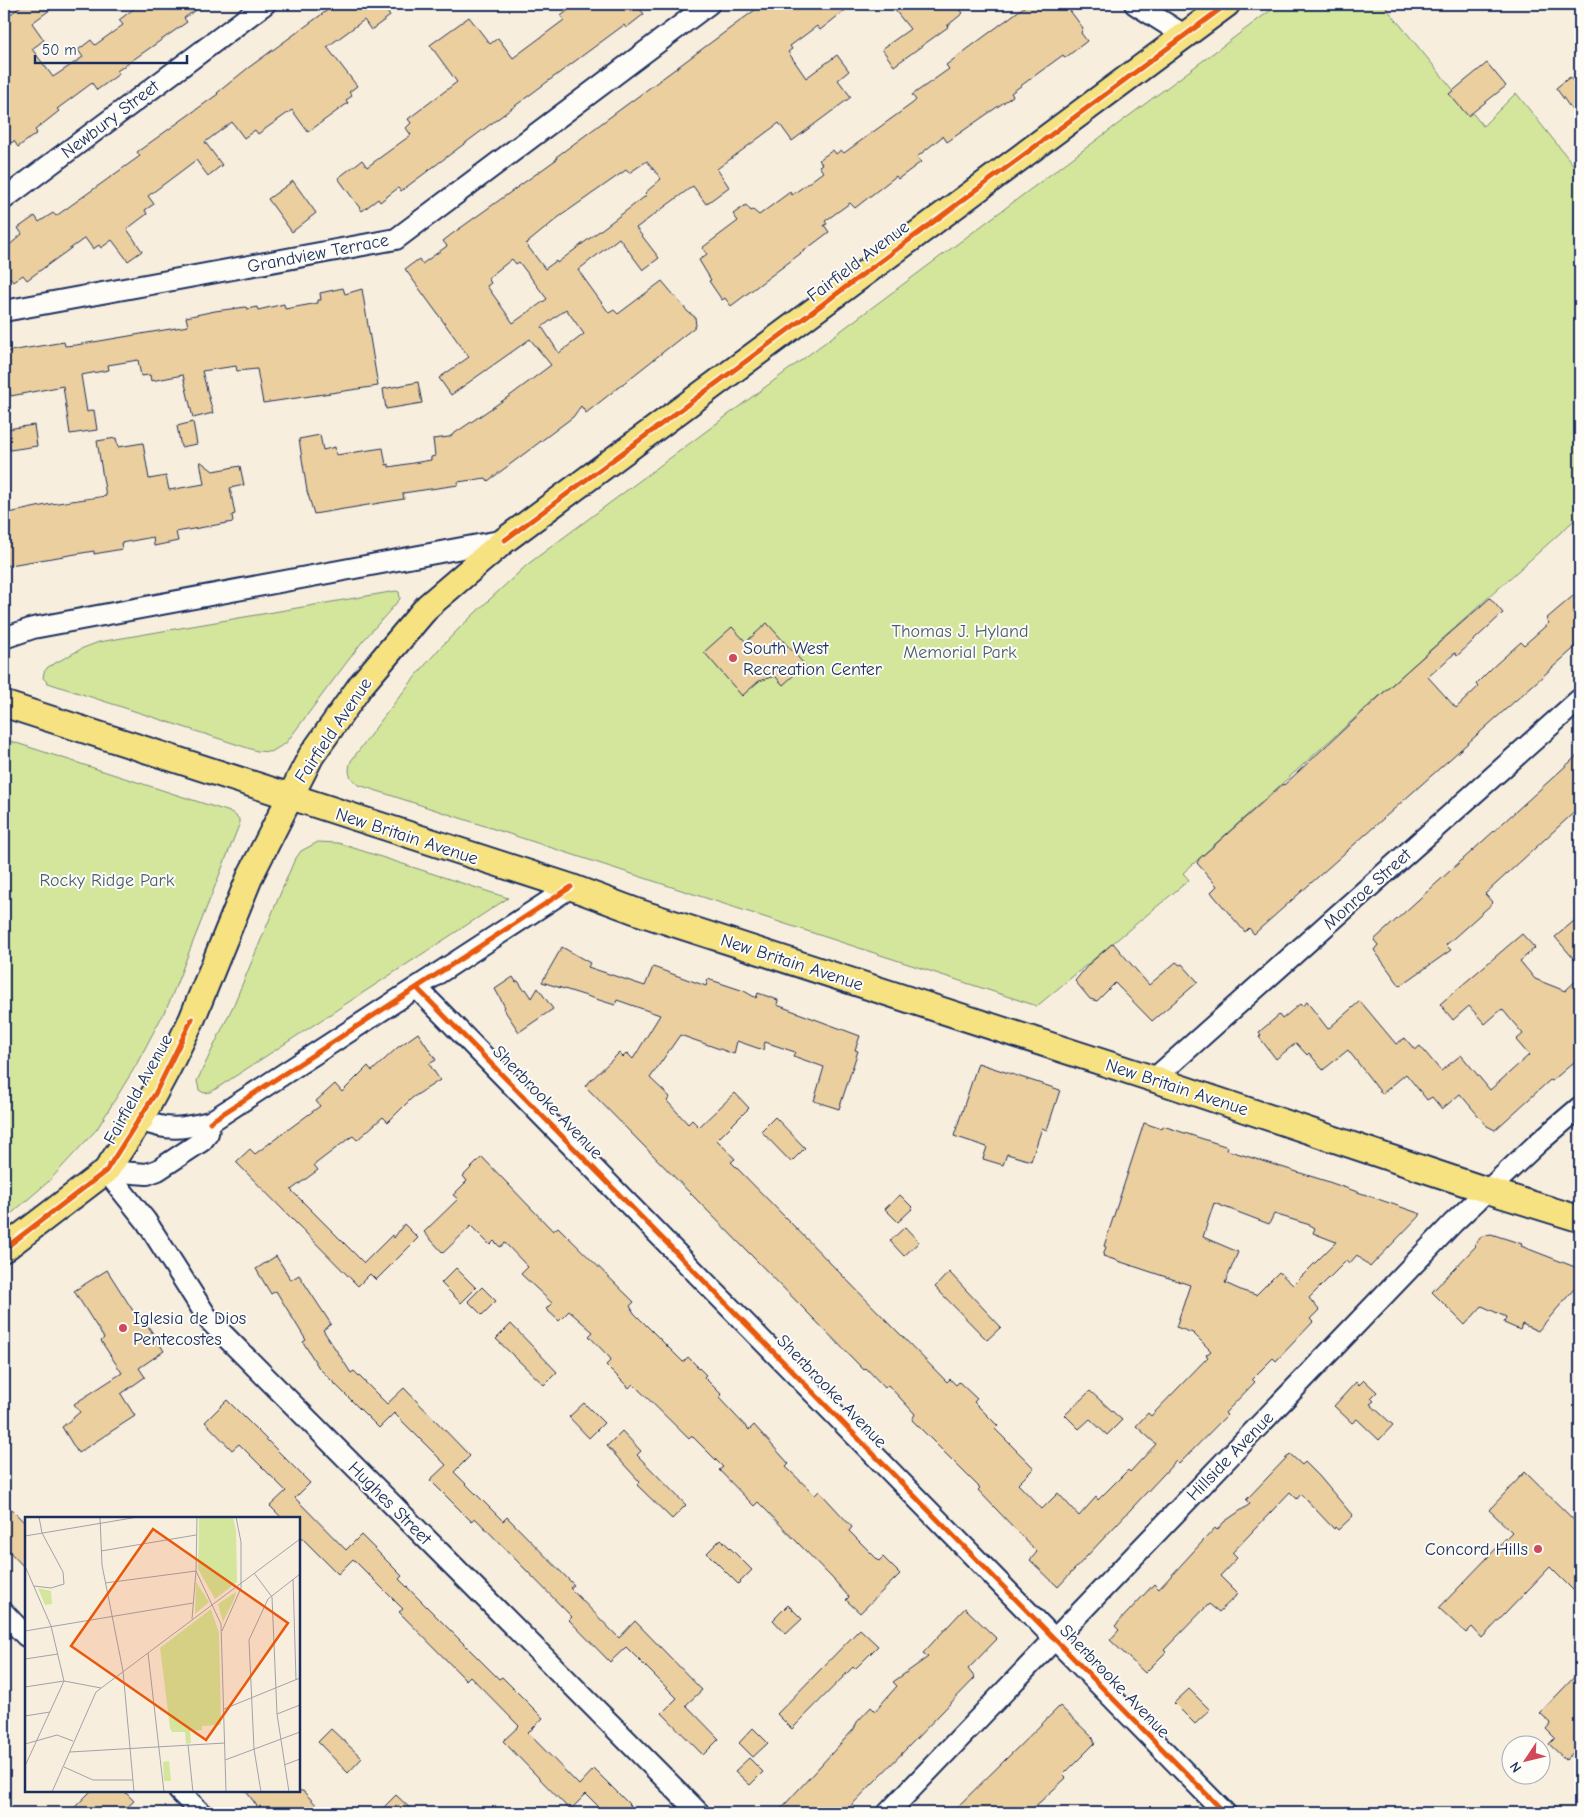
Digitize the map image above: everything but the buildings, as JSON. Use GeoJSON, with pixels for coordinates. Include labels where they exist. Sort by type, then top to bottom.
{"type":"FeatureCollection","features":[{"type":"Feature","properties":{"kind":"main road","name":"Fairfield Avenue"},"geometry":{"type":"LineString","coordinates":[[4,1249],[106,1171],[140,1120],[192,1019],[251,874],[312,756],[336,720],[394,645],[428,606],[505,540],[1227,4]]}},
{"type":"Feature","properties":{"kind":"main road","name":"New Britain Avenue"},"geometry":{"type":"LineString","coordinates":[[4,704],[290,798],[571,887],[638,912],[1154,1079],[1486,1190],[1580,1219]]}},
{"type":"Feature","properties":{"kind":"street","name":"Newbury Street"},"geometry":{"type":"LineString","coordinates":[[4,199],[265,4]]}},
{"type":"Feature","properties":{"kind":"street","name":"Grandview Terrace"},"geometry":{"type":"LineString","coordinates":[[4,311],[396,239],[709,4]]}},
{"type":"Feature","properties":{"kind":"street"},"geometry":{"type":"LineString","coordinates":[[1134,4],[1184,36]]}},
{"type":"Feature","properties":{"kind":"street","name":"Fairfield Avenue"},"geometry":{"type":"LineString","coordinates":[[4,638],[33,628],[505,540]]}},
{"type":"Feature","properties":{"kind":"street","name":"Monroe Street"},"geometry":{"type":"LineString","coordinates":[[1154,1079],[1580,699]]}},
{"type":"Feature","properties":{"kind":"street"},"geometry":{"type":"LineString","coordinates":[[140,1120],[161,1128],[180,1130],[210,1122],[418,989],[571,887]]}},
{"type":"Feature","properties":{"kind":"street","name":"Sherbrooke Avenue"},"geometry":{"type":"LineString","coordinates":[[418,989],[1225,1813]]}},
{"type":"Feature","properties":{"kind":"street","name":"Hillside Avenue"},"geometry":{"type":"LineString","coordinates":[[888,1813],[1486,1190],[1580,1107]]}},
{"type":"Feature","properties":{"kind":"street"},"geometry":{"type":"LineString","coordinates":[[106,1171],[147,1174],[158,1170],[202,1141],[208,1133],[210,1122]]}},
{"type":"Feature","properties":{"kind":"street","name":"Hughes Street"},"geometry":{"type":"LineString","coordinates":[[106,1171],[146,1221],[209,1320],[700,1813]]}},
{"type":"Feature","properties":{"kind":"street"},"geometry":{"type":"LineString","coordinates":[[4,1613],[25,1635]]}},
{"type":"Feature","properties":{"kind":"street"},"geometry":{"type":"LineString","coordinates":[[180,1792],[201,1813]]}},
{"type":"Feature","properties":{"kind":"green space","name":"Thomas J. Hyland Memorial Park"},"geometry":{"type":"Polygon","coordinates":[[[1279,4],[1383,4],[1483,126],[1516,93],[1580,173],[1580,515],[1183,873],[1189,880],[1037,1006],[359,785],[353,780],[349,772],[351,761],[416,676],[460,627],[528,564],[1279,4]]]}},
{"type":"Feature","properties":{"kind":"green space"},"geometry":{"type":"Polygon","coordinates":[[[399,592],[400,599],[362,642],[286,743],[271,752],[257,751],[48,683],[43,678],[44,672],[48,667],[83,648],[99,642],[399,592]]]}},
{"type":"Feature","properties":{"kind":"green space","name":"Rocky Ridge Park"},"geometry":{"type":"Polygon","coordinates":[[[4,739],[233,813],[239,819],[239,825],[169,1003],[135,1067],[97,1129],[48,1182],[4,1220],[4,739]]]}},
{"type":"Feature","properties":{"kind":"green space"},"geometry":{"type":"Polygon","coordinates":[[[318,842],[338,843],[508,898],[211,1092],[204,1093],[199,1090],[197,1081],[234,1004],[294,861],[301,851],[318,842]]]}},
{"type":"Feature","properties":{"kind":"cycle path"},"geometry":{"type":"LineString","coordinates":[[505,540],[1227,4]]}},
{"type":"Feature","properties":{"kind":"cycle path"},"geometry":{"type":"LineString","coordinates":[[210,1122],[571,887]]}},
{"type":"Feature","properties":{"kind":"cycle path"},"geometry":{"type":"LineString","coordinates":[[418,989],[1225,1813]]}},
{"type":"Feature","properties":{"kind":"cycle path"},"geometry":{"type":"LineString","coordinates":[[4,1249],[106,1171],[155,1094],[192,1019]]}},
{"type":"Feature","properties":{"kind":"place","name":"South West Recreation Center"},"geometry":{"type":"Point","coordinates":[733,658]}},
{"type":"Feature","properties":{"kind":"place","name":"Iglesia de Dios Pentecostes"},"geometry":{"type":"Point","coordinates":[123,1328]}},
{"type":"Feature","properties":{"kind":"place","name":"Concord Hills"},"geometry":{"type":"Point","coordinates":[1538,1549]}}]}
